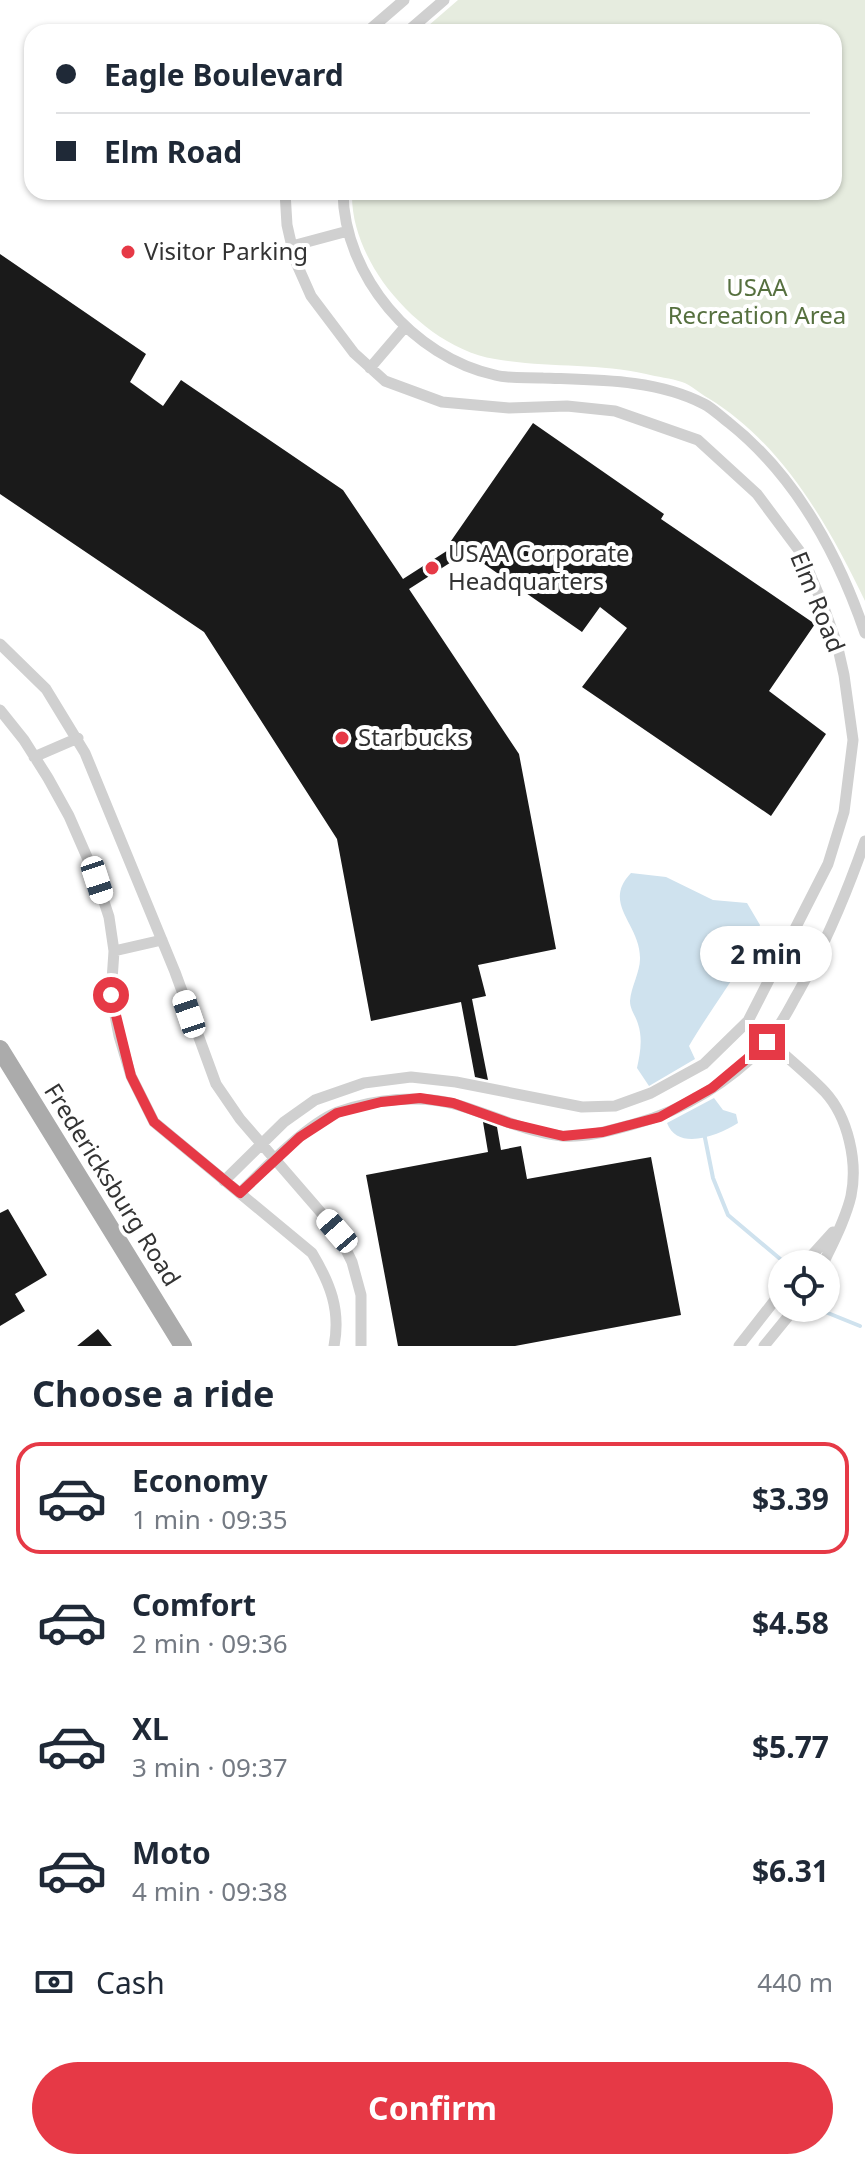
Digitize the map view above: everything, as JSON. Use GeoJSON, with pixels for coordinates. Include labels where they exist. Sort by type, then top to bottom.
{"type":"FeatureCollection","features":[{"type":"Feature","properties":{"kind":"main road","name":"Fredericksburg Road"},"geometry":{"type":"LineString","coordinates":[[0,1049],[183,1346]]}},
{"type":"Feature","properties":{"kind":"street"},"geometry":{"type":"LineString","coordinates":[[376,24],[404,0]]}},
{"type":"Feature","properties":{"kind":"street"},"geometry":{"type":"LineString","coordinates":[[416,24],[444,0]]}},
{"type":"Feature","properties":{"kind":"street","name":"Elm Road"},"geometry":{"type":"LineString","coordinates":[[224,1181],[284,1122],[315,1100],[364,1083],[411,1077],[456,1082],[582,1107],[615,1106],[651,1093],[704,1064],[748,1021],[828,864],[844,812],[853,740],[837,644],[801,553],[757,494],[698,440],[615,411],[567,406],[509,408],[442,402],[385,381],[354,353],[311,296],[292,246],[285,200]]}},
{"type":"Feature","properties":{"kind":"street","name":"Elm Road"},"geometry":{"type":"LineString","coordinates":[[343,200],[343,213],[354,250],[380,300],[405,327],[458,363],[497,376],[654,386],[705,404],[769,459],[810,515],[837,562],[865,633]]}},
{"type":"Feature","properties":{"kind":"street"},"geometry":{"type":"LineString","coordinates":[[292,246],[348,231]]}},
{"type":"Feature","properties":{"kind":"street"},"geometry":{"type":"LineString","coordinates":[[370,368],[405,327]]}},
{"type":"Feature","properties":{"kind":"street"},"geometry":{"type":"LineString","coordinates":[[0,644],[46,689],[78,738],[162,940],[216,1084],[261,1143],[337,1231],[352,1262],[361,1295],[361,1346]]}},
{"type":"Feature","properties":{"kind":"street"},"geometry":{"type":"LineString","coordinates":[[0,710],[34,757],[69,816],[97,880],[109,917],[114,951],[111,995],[131,1076],[154,1122],[312,1253],[335,1300],[337,1331],[334,1346]]}},
{"type":"Feature","properties":{"kind":"street"},"geometry":{"type":"LineString","coordinates":[[34,757],[78,738]]}},
{"type":"Feature","properties":{"kind":"street"},"geometry":{"type":"LineString","coordinates":[[240,1193],[300,1137],[337,1113],[381,1102],[420,1098],[453,1103],[509,1123],[563,1136],[603,1132],[660,1117],[712,1088],[767,1042],[826,943],[865,841]]}},
{"type":"Feature","properties":{"kind":"street"},"geometry":{"type":"LineString","coordinates":[[114,951],[162,940]]}},
{"type":"Feature","properties":{"kind":"street"},"geometry":{"type":"LineString","coordinates":[[748,1021],[767,1042],[827,1094],[842,1118],[850,1144],[853,1173],[850,1197],[829,1250]]}},
{"type":"Feature","properties":{"kind":"street"},"geometry":{"type":"LineString","coordinates":[[817,1250],[839,1226]]}},
{"type":"Feature","properties":{"kind":"street"},"geometry":{"type":"LineString","coordinates":[[739,1346],[768,1309]]}},
{"type":"Feature","properties":{"kind":"street"},"geometry":{"type":"LineString","coordinates":[[764,1346],[784,1322]]}},
{"type":"Feature","properties":{"kind":"green space","name":"USAA Recreation Area"},"geometry":{"type":"Polygon","coordinates":[[[458,0],[865,0],[865,601],[819,515],[800,488],[759,438],[734,416],[678,381],[609,368],[495,359],[447,341],[418,320],[383,282],[360,240],[352,204],[352,200],[842,200],[842,24],[430,24],[458,0]]]}},
{"type":"Feature","properties":{"kind":"water"},"geometry":{"type":"Polygon","coordinates":[[[631,873],[666,877],[713,900],[747,903],[760,925],[737,972],[689,1046],[695,1059],[649,1086],[637,1068],[640,1035],[630,1001],[640,964],[639,947],[621,905],[620,895],[631,873]]]}},
{"type":"Feature","properties":{"kind":"water"},"geometry":{"type":"Polygon","coordinates":[[[714,1098],[723,1110],[736,1114],[738,1123],[700,1138],[689,1139],[672,1132],[667,1123],[714,1098]]]}},
{"type":"Feature","properties":{"kind":"building"},"geometry":{"type":"Polygon","coordinates":[[[0,254],[146,354],[130,382],[163,406],[181,380],[343,490],[403,579],[456,545],[451,541],[533,423],[664,514],[661,519],[815,624],[769,691],[826,734],[771,816],[582,687],[627,628],[600,607],[582,632],[467,552],[409,589],[519,754],[556,949],[478,965],[486,996],[472,999],[488,1080],[475,1077],[461,1002],[371,1021],[337,839],[204,632],[0,494],[0,254]]]}},
{"type":"Feature","properties":{"kind":"building"},"geometry":{"type":"Polygon","coordinates":[[[483,1122],[497,1127],[501,1150],[521,1146],[527,1179],[651,1157],[681,1315],[515,1346],[398,1346],[366,1175],[488,1152],[483,1122]]]}},
{"type":"Feature","properties":{"kind":"building"},"geometry":{"type":"Polygon","coordinates":[[[8,1209],[47,1275],[15,1294],[25,1311],[0,1326],[0,1213],[8,1209]]]}},
{"type":"Feature","properties":{"kind":"building"},"geometry":{"type":"Polygon","coordinates":[[[98,1329],[112,1346],[77,1346],[98,1329]]]}},
{"type":"Feature","properties":{"kind":"waterway"},"geometry":{"type":"LineString","coordinates":[[704,1133],[713,1178],[728,1215],[770,1250]]}},
{"type":"Feature","properties":{"kind":"waterway"},"geometry":{"type":"LineString","coordinates":[[840,1318],[860,1326]]}},
{"type":"Feature","properties":{"kind":"place","name":"Visitor Parking"},"geometry":{"type":"Point","coordinates":[128,252]}},
{"type":"Feature","properties":{"kind":"place","name":"USAA Corporate Headquarters"},"geometry":{"type":"Point","coordinates":[432,568]}},
{"type":"Feature","properties":{"kind":"place","name":"Starbucks"},"geometry":{"type":"Point","coordinates":[342,738]}},
{"type":"Feature","properties":{"kind":"route"},"geometry":{"type":"LineString","coordinates":[[111,995],[131,1076],[154,1122],[240,1193],[300,1137],[337,1113],[381,1102],[420,1098],[453,1103],[509,1123],[563,1136],[603,1132],[660,1117],[712,1088],[767,1042]]}}]}
